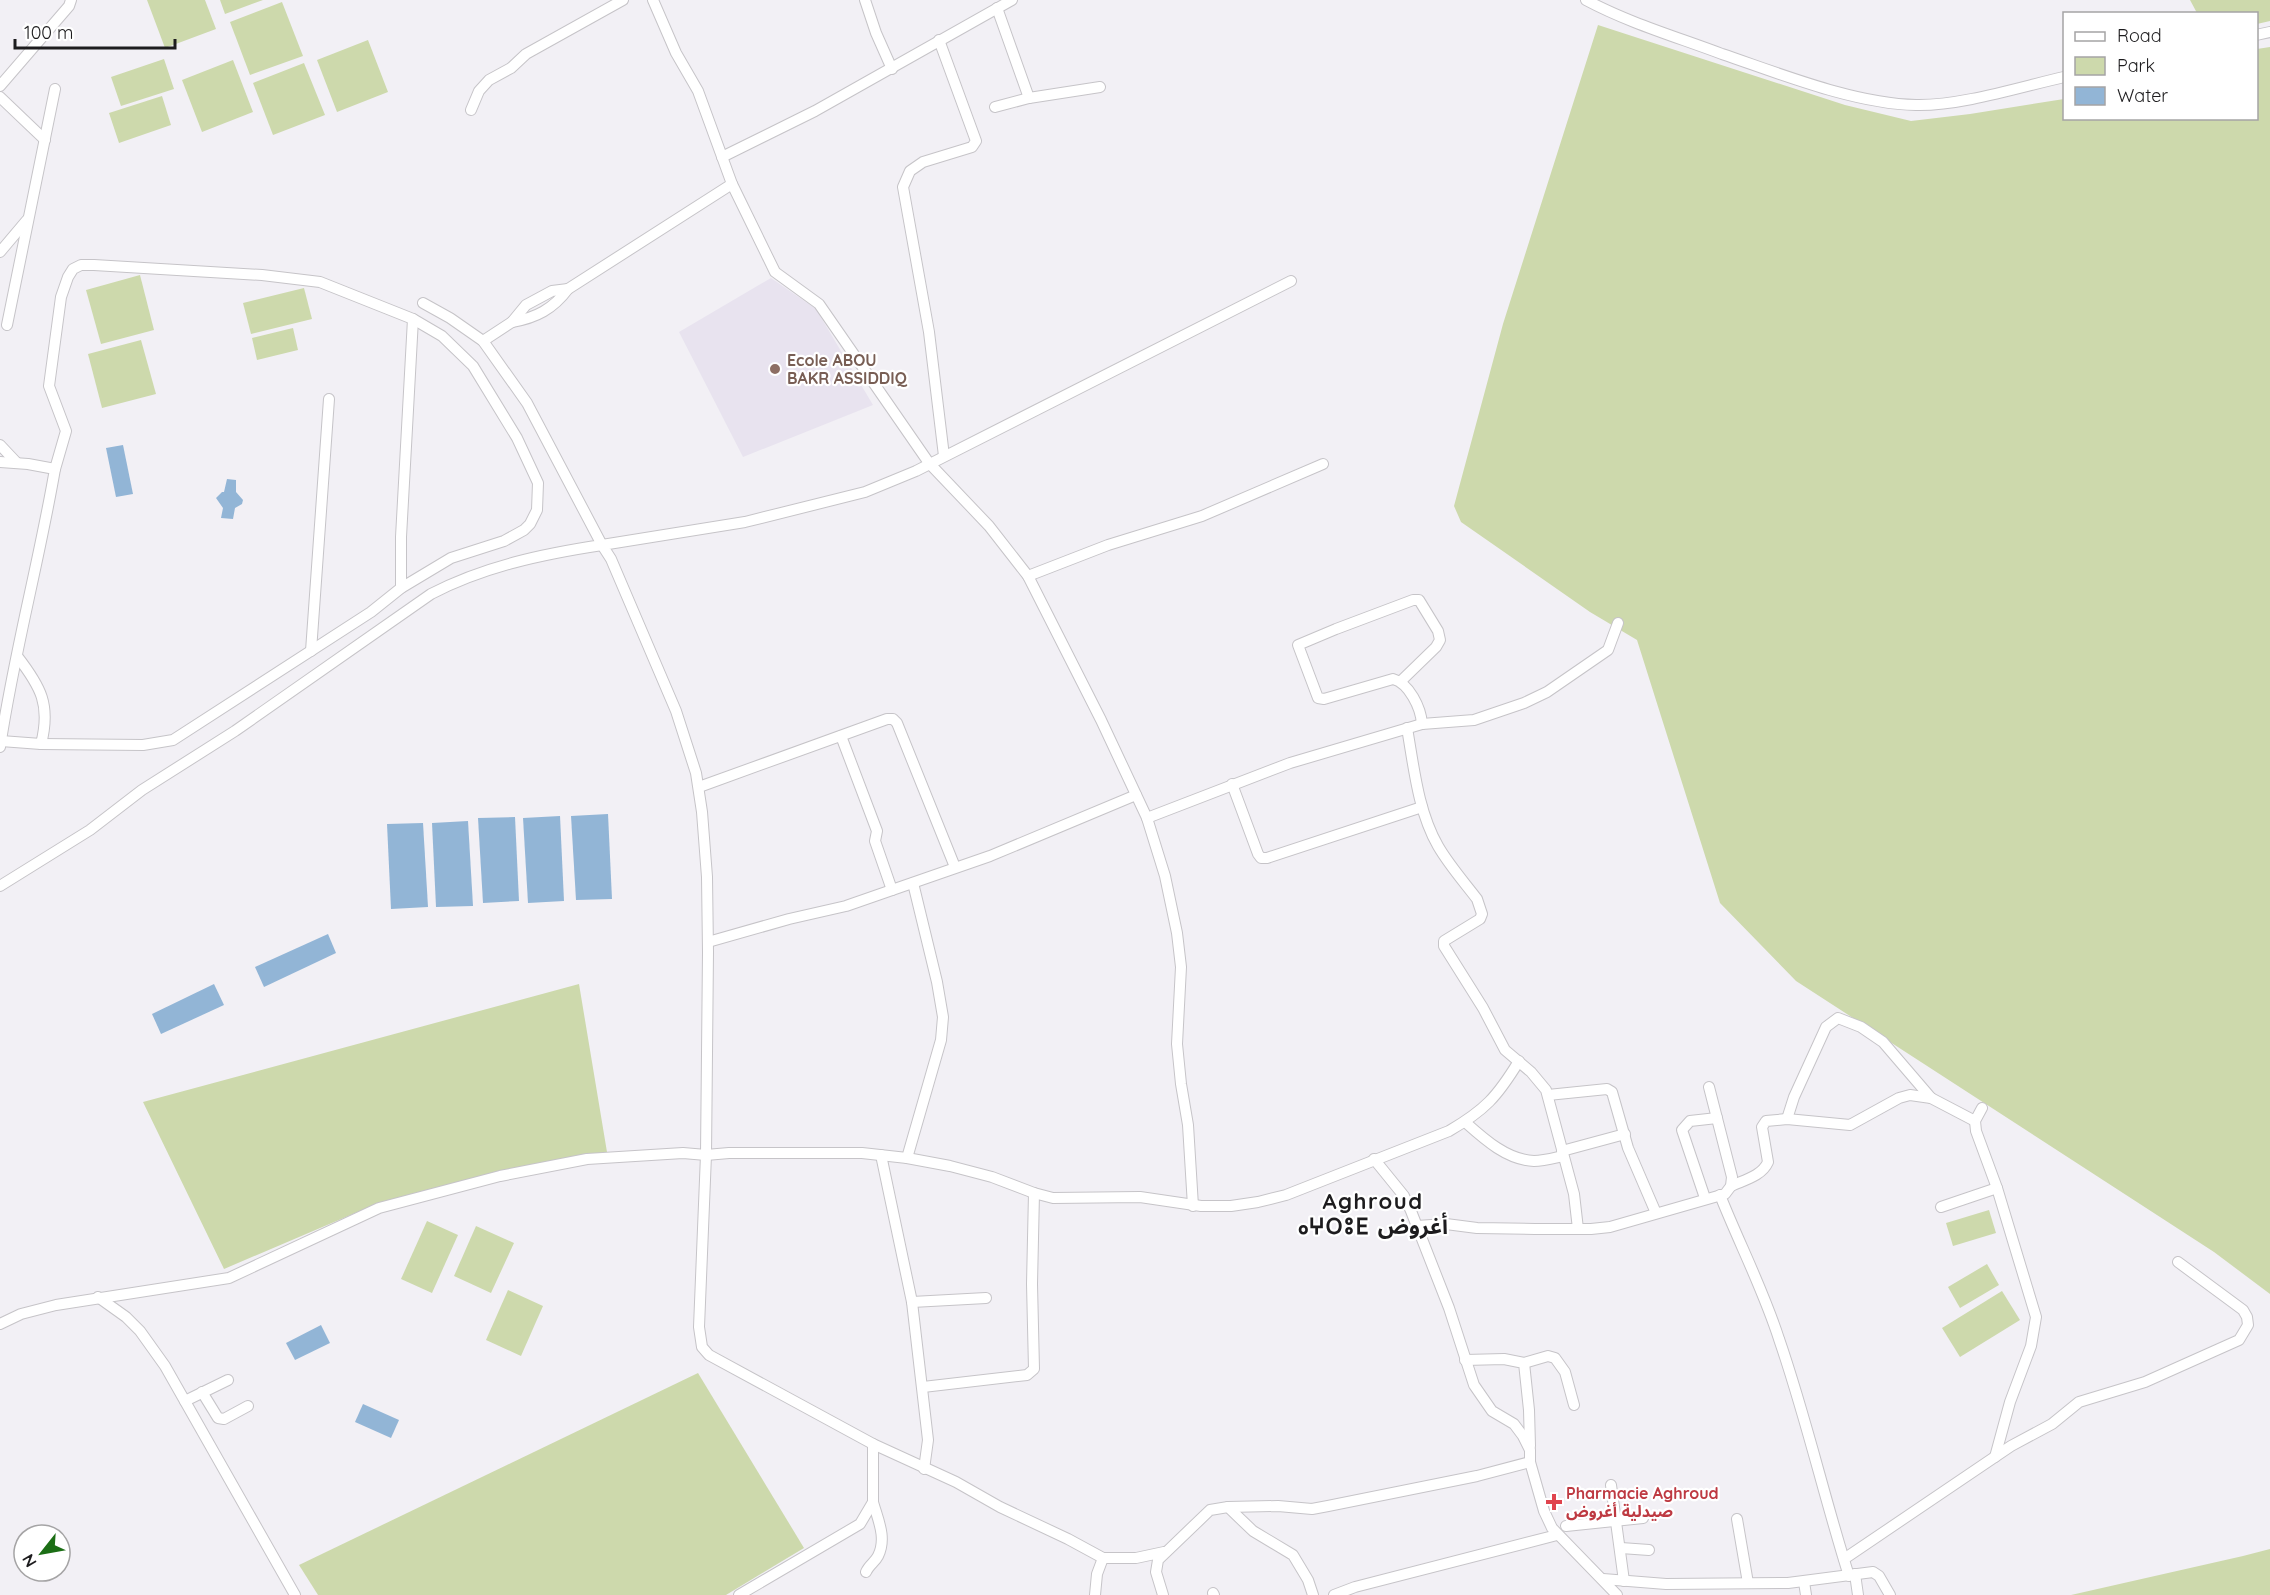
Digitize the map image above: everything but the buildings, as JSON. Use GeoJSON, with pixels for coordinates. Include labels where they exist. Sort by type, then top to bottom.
{"type":"FeatureCollection","features":[{"type":"Feature","properties":{"kind":"street"},"geometry":{"type":"LineString","coordinates":[[0,86],[69,6],[71,0]]}},
{"type":"Feature","properties":{"kind":"street"},"geometry":{"type":"LineString","coordinates":[[471,110],[479,91],[489,80],[511,68],[526,54],[623,0]]}},
{"type":"Feature","properties":{"kind":"street"},"geometry":{"type":"LineString","coordinates":[[653,0],[676,53],[698,91],[732,184],[775,272],[819,304],[929,463],[989,526],[1028,576],[1101,720],[1147,818],[1165,876],[1177,933],[1181,968],[1177,1044],[1188,1125],[1193,1206]]}},
{"type":"Feature","properties":{"kind":"street"},"geometry":{"type":"LineString","coordinates":[[865,0],[892,69]]}},
{"type":"Feature","properties":{"kind":"street"},"geometry":{"type":"LineString","coordinates":[[722,157],[815,111],[1012,0]]}},
{"type":"Feature","properties":{"kind":"street"},"geometry":{"type":"LineString","coordinates":[[1586,0],[1606,4],[1645,26],[1783,75],[1878,103],[1918,105],[1949,103],[2063,77]]}},
{"type":"Feature","properties":{"kind":"street"},"geometry":{"type":"LineString","coordinates":[[997,8],[1029,98]]}},
{"type":"Feature","properties":{"kind":"street"},"geometry":{"type":"LineString","coordinates":[[939,40],[976,141],[972,147],[923,162],[910,171],[903,188],[929,332],[944,456]]}},
{"type":"Feature","properties":{"kind":"street"},"geometry":{"type":"LineString","coordinates":[[995,107],[1029,98],[1100,87]]}},
{"type":"Feature","properties":{"kind":"street"},"geometry":{"type":"LineString","coordinates":[[7,325],[55,89]]}},
{"type":"Feature","properties":{"kind":"street"},"geometry":{"type":"LineString","coordinates":[[0,96],[45,140]]}},
{"type":"Feature","properties":{"kind":"street"},"geometry":{"type":"LineString","coordinates":[[483,342],[512,322],[526,305],[552,291],[568,289],[732,184]]}},
{"type":"Feature","properties":{"kind":"street"},"geometry":{"type":"LineString","coordinates":[[0,252],[28,219]]}},
{"type":"Feature","properties":{"kind":"street"},"geometry":{"type":"LineString","coordinates":[[81,265],[262,275],[320,282],[413,319],[442,336],[473,366],[517,438],[538,483],[537,510],[524,530],[504,542],[451,558],[401,588],[370,612],[173,740],[142,745],[0,744],[55,469],[66,431],[49,386],[50,369],[61,297],[73,269],[81,265]]}},
{"type":"Feature","properties":{"kind":"street"},"geometry":{"type":"LineString","coordinates":[[3,881],[90,831],[142,790],[235,731],[431,594],[458,580],[490,568],[602,545],[745,522],[865,492],[916,471],[1291,281]]}},
{"type":"Feature","properties":{"kind":"street"},"geometry":{"type":"LineString","coordinates":[[423,303],[450,318],[483,342],[527,403],[611,559],[676,711],[699,787],[707,877],[708,942],[706,1155],[699,1327],[702,1347],[709,1355],[873,1444],[956,1482],[1000,1507],[1102,1558],[1136,1558],[1164,1552]]}},
{"type":"Feature","properties":{"kind":"street"},"geometry":{"type":"LineString","coordinates":[[401,588],[401,537],[413,319]]}},
{"type":"Feature","properties":{"kind":"street"},"geometry":{"type":"LineString","coordinates":[[311,651],[329,399]]}},
{"type":"Feature","properties":{"kind":"street"},"geometry":{"type":"LineString","coordinates":[[0,445],[18,463]]}},
{"type":"Feature","properties":{"kind":"street"},"geometry":{"type":"LineString","coordinates":[[0,462],[55,469]]}},
{"type":"Feature","properties":{"kind":"street"},"geometry":{"type":"LineString","coordinates":[[1028,576],[1108,545],[1202,516],[1323,464]]}},
{"type":"Feature","properties":{"kind":"street"},"geometry":{"type":"LineString","coordinates":[[1401,681],[1436,647],[1440,640],[1438,631],[1419,600],[1413,600],[1298,645],[1318,698],[1324,699],[1393,679],[1401,681],[1421,711],[1422,724]]}},
{"type":"Feature","properties":{"kind":"street"},"geometry":{"type":"LineString","coordinates":[[1147,818],[1290,763],[1422,724],[1474,720],[1540,696],[1608,650],[1618,623]]}},
{"type":"Feature","properties":{"kind":"street"},"geometry":{"type":"LineString","coordinates":[[17,656],[36,684],[46,711],[41,744]]}},
{"type":"Feature","properties":{"kind":"street"},"geometry":{"type":"LineString","coordinates":[[699,787],[887,719],[893,719],[897,723],[955,867]]}},
{"type":"Feature","properties":{"kind":"street"},"geometry":{"type":"LineString","coordinates":[[1407,728],[1422,807],[1438,845],[1477,899],[1481,909],[1480,919],[1444,941],[1444,946],[1483,1008],[1505,1050],[1540,1081],[1548,1095],[1574,1194],[1578,1229]]}},
{"type":"Feature","properties":{"kind":"street"},"geometry":{"type":"LineString","coordinates":[[841,736],[877,831],[875,841],[892,890]]}},
{"type":"Feature","properties":{"kind":"street"},"geometry":{"type":"LineString","coordinates":[[1232,784],[1261,858],[1267,858],[1422,807]]}},
{"type":"Feature","properties":{"kind":"street"},"geometry":{"type":"LineString","coordinates":[[708,942],[789,919],[846,906],[913,883],[990,856],[1136,795]]}},
{"type":"Feature","properties":{"kind":"street"},"geometry":{"type":"LineString","coordinates":[[907,1158],[940,1040],[943,1017],[913,883]]}},
{"type":"Feature","properties":{"kind":"street"},"geometry":{"type":"LineString","coordinates":[[1787,1119],[1794,1097],[1826,1027],[1838,1018],[1861,1027],[1883,1042],[1931,1098]]}},
{"type":"Feature","properties":{"kind":"street"},"geometry":{"type":"LineString","coordinates":[[0,1324],[21,1314],[98,1298],[229,1278],[379,1208],[500,1176],[587,1159],[683,1153],[881,1155],[950,1166],[992,1177],[1053,1198],[1140,1197],[1193,1206],[1231,1206],[1258,1202],[1286,1195],[1449,1131],[1490,1104],[1505,1085],[1519,1061]]}},
{"type":"Feature","properties":{"kind":"street"},"geometry":{"type":"LineString","coordinates":[[1710,1087],[1732,1177],[1731,1186]]}},
{"type":"Feature","properties":{"kind":"street"},"geometry":{"type":"LineString","coordinates":[[1548,1095],[1607,1089],[1612,1092],[1625,1134],[1656,1213]]}},
{"type":"Feature","properties":{"kind":"street"},"geometry":{"type":"LineString","coordinates":[[1417,1226],[1446,1224],[1499,1229],[1610,1227],[1725,1194],[1731,1186],[1758,1174],[1766,1167],[1768,1162],[1763,1123],[1766,1121],[1787,1119],[1850,1125],[1899,1098],[1910,1095],[1931,1098],[1975,1121]]}},
{"type":"Feature","properties":{"kind":"street"},"geometry":{"type":"LineString","coordinates":[[1982,1108],[1975,1121],[1976,1131],[1997,1188],[2033,1300],[2036,1317],[2031,1346],[2010,1402],[1995,1457]]}},
{"type":"Feature","properties":{"kind":"street"},"geometry":{"type":"LineString","coordinates":[[1705,1198],[1682,1130],[1690,1121],[1717,1118]]}},
{"type":"Feature","properties":{"kind":"street"},"geometry":{"type":"LineString","coordinates":[[1465,1122],[1488,1142],[1521,1159],[1536,1161],[1625,1134]]}},
{"type":"Feature","properties":{"kind":"street"},"geometry":{"type":"LineString","coordinates":[[881,1155],[912,1302],[927,1440],[924,1468]]}},
{"type":"Feature","properties":{"kind":"street"},"geometry":{"type":"LineString","coordinates":[[1374,1159],[1404,1196],[1449,1308],[1474,1385],[1486,1404],[1517,1428],[1530,1450]]}},
{"type":"Feature","properties":{"kind":"street"},"geometry":{"type":"LineString","coordinates":[[1941,1207],[1997,1188]]}},
{"type":"Feature","properties":{"kind":"street"},"geometry":{"type":"LineString","coordinates":[[922,1387],[1027,1375],[1034,1369],[1032,1284],[1034,1193]]}},
{"type":"Feature","properties":{"kind":"street"},"geometry":{"type":"LineString","coordinates":[[1720,1195],[1744,1255],[1764,1296],[1779,1338],[1844,1559],[1858,1595]]}},
{"type":"Feature","properties":{"kind":"street"},"geometry":{"type":"LineString","coordinates":[[1844,1559],[2030,1434],[2052,1424],[2079,1402],[2145,1382],[2239,1340],[2248,1325],[2243,1310],[2178,1262]]}},
{"type":"Feature","properties":{"kind":"street"},"geometry":{"type":"LineString","coordinates":[[98,1298],[126,1317],[140,1331],[165,1366],[295,1595]]}},
{"type":"Feature","properties":{"kind":"street"},"geometry":{"type":"LineString","coordinates":[[912,1302],[986,1298]]}},
{"type":"Feature","properties":{"kind":"street"},"geometry":{"type":"LineString","coordinates":[[1465,1360],[1504,1359],[1524,1363],[1548,1356],[1555,1358],[1565,1372],[1574,1405]]}},
{"type":"Feature","properties":{"kind":"street"},"geometry":{"type":"LineString","coordinates":[[1524,1363],[1529,1410],[1530,1462],[1544,1511],[1557,1535],[1617,1595]]}},
{"type":"Feature","properties":{"kind":"street"},"geometry":{"type":"LineString","coordinates":[[185,1401],[228,1380]]}},
{"type":"Feature","properties":{"kind":"street"},"geometry":{"type":"LineString","coordinates":[[202,1392],[219,1418],[224,1419],[248,1406]]}},
{"type":"Feature","properties":{"kind":"street"},"geometry":{"type":"LineString","coordinates":[[866,1572],[877,1558],[882,1542],[873,1502],[873,1444]]}},
{"type":"Feature","properties":{"kind":"street"},"geometry":{"type":"LineString","coordinates":[[1163,1595],[1156,1572],[1158,1560],[1210,1510],[1228,1507],[1278,1506],[1312,1509],[1477,1476],[1530,1462]]}},
{"type":"Feature","properties":{"kind":"street"},"geometry":{"type":"LineString","coordinates":[[1611,1485],[1624,1581]]}},
{"type":"Feature","properties":{"kind":"street"},"geometry":{"type":"LineString","coordinates":[[739,1595],[860,1524],[873,1502]]}},
{"type":"Feature","properties":{"kind":"street"},"geometry":{"type":"LineString","coordinates":[[1228,1507],[1253,1531],[1293,1555],[1313,1595]]}},
{"type":"Feature","properties":{"kind":"street"},"geometry":{"type":"LineString","coordinates":[[1566,1526],[1643,1518]]}},
{"type":"Feature","properties":{"kind":"street"},"geometry":{"type":"LineString","coordinates":[[1737,1519],[1748,1583]]}},
{"type":"Feature","properties":{"kind":"street"},"geometry":{"type":"LineString","coordinates":[[1334,1595],[1355,1587],[1557,1535]]}},
{"type":"Feature","properties":{"kind":"street"},"geometry":{"type":"LineString","coordinates":[[1621,1548],[1649,1550]]}},
{"type":"Feature","properties":{"kind":"street"},"geometry":{"type":"LineString","coordinates":[[1095,1595],[1097,1574],[1102,1558]]}},
{"type":"Feature","properties":{"kind":"street"},"geometry":{"type":"LineString","coordinates":[[1603,1579],[1666,1584],[1804,1582],[1876,1574],[1890,1595]]}},
{"type":"Feature","properties":{"kind":"street"},"geometry":{"type":"LineString","coordinates":[[1804,1582],[1806,1595]]}},
{"type":"Feature","properties":{"kind":"shaded area","name":"Ecole ABOU BAKR ASSIDDIQ"},"geometry":{"type":"Polygon","coordinates":[[[771,278],[816,309],[873,405],[743,457],[679,332],[771,278]]]}},
{"type":"Feature","properties":{"kind":"green space"},"geometry":{"type":"Polygon","coordinates":[[[147,0],[205,0],[216,29],[165,48],[147,0]]]}},
{"type":"Feature","properties":{"kind":"green space"},"geometry":{"type":"Polygon","coordinates":[[[220,0],[263,0],[225,14],[220,0]]]}},
{"type":"Feature","properties":{"kind":"green space"},"geometry":{"type":"Polygon","coordinates":[[[2190,0],[2270,0],[2270,21],[2258,24],[2258,12],[2196,12],[2190,0]]]}},
{"type":"Feature","properties":{"kind":"green space"},"geometry":{"type":"Polygon","coordinates":[[[282,2],[303,56],[250,75],[230,22],[282,2]]]}},
{"type":"Feature","properties":{"kind":"green space"},"geometry":{"type":"Polygon","coordinates":[[[1598,25],[1845,105],[1911,121],[2063,99],[2063,120],[2258,120],[2258,49],[2270,47],[2270,1294],[2214,1252],[1796,981],[1720,903],[1637,640],[1590,612],[1461,522],[1454,506],[1503,324],[1598,25]]]}},
{"type":"Feature","properties":{"kind":"green space"},"geometry":{"type":"Polygon","coordinates":[[[368,40],[388,92],[337,112],[317,60],[368,40]]]}},
{"type":"Feature","properties":{"kind":"green space"},"geometry":{"type":"Polygon","coordinates":[[[164,59],[174,89],[121,106],[111,77],[164,59]]]}},
{"type":"Feature","properties":{"kind":"green space"},"geometry":{"type":"Polygon","coordinates":[[[233,60],[253,112],[202,132],[182,80],[233,60]]]}},
{"type":"Feature","properties":{"kind":"green space"},"geometry":{"type":"Polygon","coordinates":[[[304,63],[325,115],[273,135],[253,83],[304,63]]]}},
{"type":"Feature","properties":{"kind":"green space"},"geometry":{"type":"Polygon","coordinates":[[[162,96],[171,125],[119,143],[109,113],[162,96]]]}},
{"type":"Feature","properties":{"kind":"green space"},"geometry":{"type":"Polygon","coordinates":[[[140,275],[154,330],[101,344],[86,290],[140,275]]]}},
{"type":"Feature","properties":{"kind":"green space"},"geometry":{"type":"Polygon","coordinates":[[[304,288],[312,319],[251,334],[243,303],[304,288]]]}},
{"type":"Feature","properties":{"kind":"green space"},"geometry":{"type":"Polygon","coordinates":[[[293,328],[298,350],[257,360],[252,338],[293,328]]]}},
{"type":"Feature","properties":{"kind":"green space"},"geometry":{"type":"Polygon","coordinates":[[[141,340],[156,394],[102,408],[88,354],[141,340]]]}},
{"type":"Feature","properties":{"kind":"green space"},"geometry":{"type":"Polygon","coordinates":[[[579,984],[608,1158],[374,1205],[224,1269],[143,1102],[579,984]]]}},
{"type":"Feature","properties":{"kind":"green space"},"geometry":{"type":"Polygon","coordinates":[[[1989,1210],[1996,1233],[1953,1246],[1946,1223],[1989,1210]]]}},
{"type":"Feature","properties":{"kind":"green space"},"geometry":{"type":"Polygon","coordinates":[[[427,1221],[458,1235],[432,1293],[401,1279],[427,1221]]]}},
{"type":"Feature","properties":{"kind":"green space"},"geometry":{"type":"Polygon","coordinates":[[[476,1226],[514,1243],[491,1293],[454,1276],[476,1226]]]}},
{"type":"Feature","properties":{"kind":"green space"},"geometry":{"type":"Polygon","coordinates":[[[1987,1264],[1999,1285],[1960,1308],[1948,1287],[1987,1264]]]}},
{"type":"Feature","properties":{"kind":"green space"},"geometry":{"type":"Polygon","coordinates":[[[508,1290],[543,1306],[521,1356],[486,1340],[508,1290]]]}},
{"type":"Feature","properties":{"kind":"green space"},"geometry":{"type":"Polygon","coordinates":[[[2002,1291],[2020,1320],[1960,1357],[1942,1328],[2002,1291]]]}},
{"type":"Feature","properties":{"kind":"green space"},"geometry":{"type":"Polygon","coordinates":[[[698,1373],[804,1548],[726,1595],[318,1595],[299,1565],[698,1373]]]}},
{"type":"Feature","properties":{"kind":"green space"},"geometry":{"type":"Polygon","coordinates":[[[2270,1549],[2270,1595],[2071,1595],[2243,1556],[2270,1549]]]}},
{"type":"Feature","properties":{"kind":"water"},"geometry":{"type":"Polygon","coordinates":[[[123,445],[133,494],[116,497],[106,448],[123,445]]]}},
{"type":"Feature","properties":{"kind":"water"},"geometry":{"type":"Polygon","coordinates":[[[227,479],[236,480],[236,492],[243,500],[242,504],[235,508],[233,519],[221,518],[223,508],[216,498],[224,492],[227,479]]]}},
{"type":"Feature","properties":{"kind":"water"},"geometry":{"type":"Polygon","coordinates":[[[608,814],[612,899],[576,900],[571,816],[608,814]]]}},
{"type":"Feature","properties":{"kind":"water"},"geometry":{"type":"Polygon","coordinates":[[[560,816],[564,901],[528,903],[523,818],[560,816]]]}},
{"type":"Feature","properties":{"kind":"water"},"geometry":{"type":"Polygon","coordinates":[[[515,817],[519,901],[483,903],[478,818],[515,817]]]}},
{"type":"Feature","properties":{"kind":"water"},"geometry":{"type":"Polygon","coordinates":[[[468,821],[473,906],[436,907],[432,823],[468,821]]]}},
{"type":"Feature","properties":{"kind":"water"},"geometry":{"type":"Polygon","coordinates":[[[423,823],[428,907],[391,909],[387,824],[423,823]]]}},
{"type":"Feature","properties":{"kind":"water"},"geometry":{"type":"Polygon","coordinates":[[[328,934],[336,953],[264,987],[255,967],[328,934]]]}},
{"type":"Feature","properties":{"kind":"water"},"geometry":{"type":"Polygon","coordinates":[[[214,984],[224,1005],[161,1034],[152,1014],[214,984]]]}},
{"type":"Feature","properties":{"kind":"water"},"geometry":{"type":"Polygon","coordinates":[[[321,1325],[330,1343],[295,1360],[286,1343],[321,1325]]]}},
{"type":"Feature","properties":{"kind":"water"},"geometry":{"type":"Polygon","coordinates":[[[363,1404],[399,1420],[391,1438],[355,1422],[363,1404]]]}},
{"type":"Feature","properties":{"kind":"place","name":"Ecole ABOU BAKR ASSIDDIQ"},"geometry":{"type":"Point","coordinates":[775,369]}},
{"type":"Feature","properties":{"kind":"place","name":"Pharmacie Aghroud صيدلية أغروض"},"geometry":{"type":"Point","coordinates":[1554,1502]}},
{"type":"Feature","properties":{"kind":"district","name":"Aghroud ⴰⵖⵔⵓⴹ أغروض"},"geometry":{"type":"Point","coordinates":[1373,1214]}}]}
